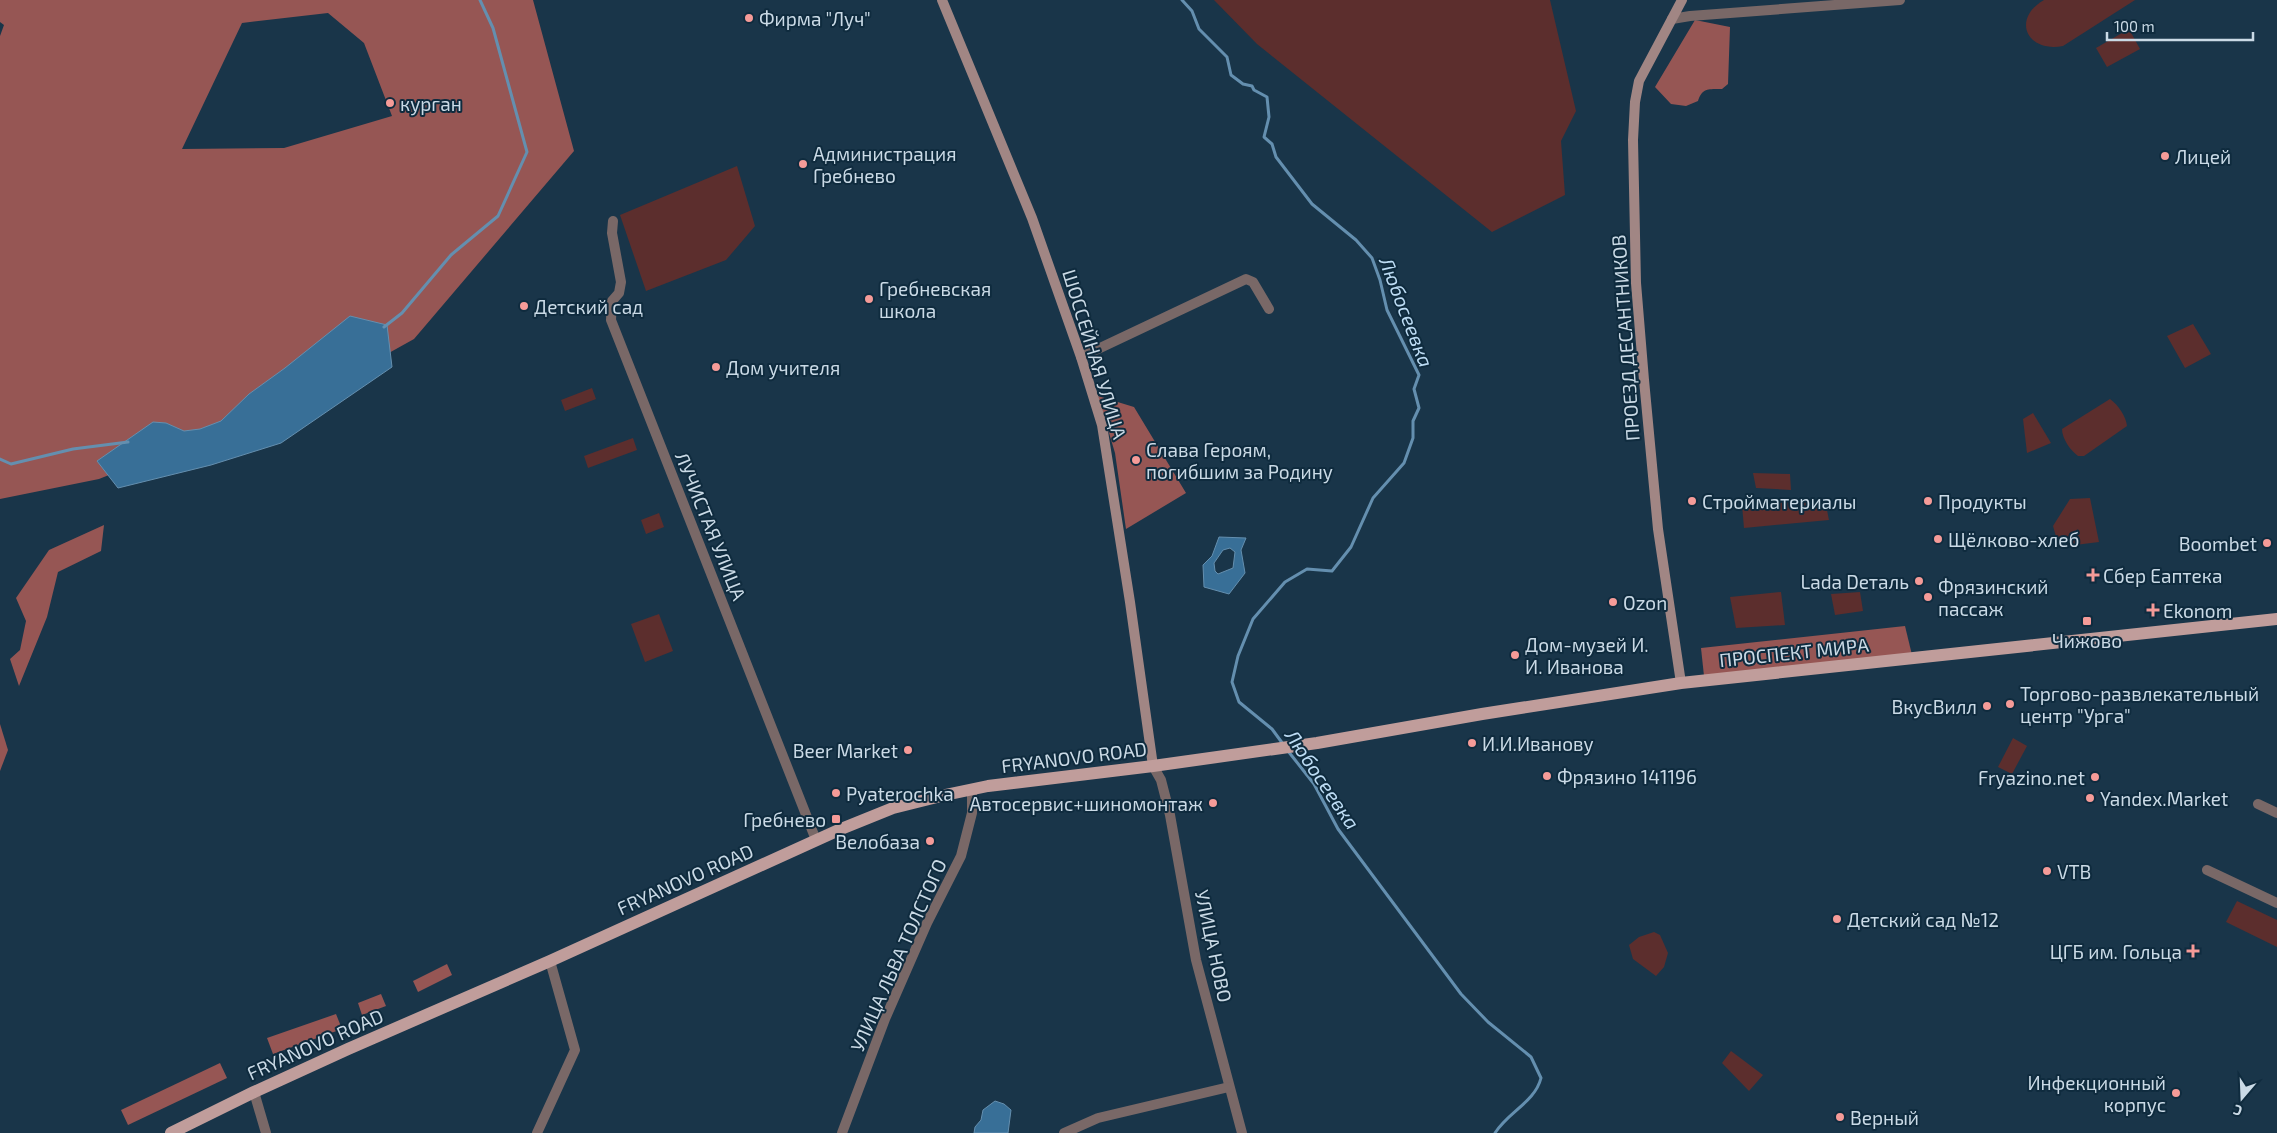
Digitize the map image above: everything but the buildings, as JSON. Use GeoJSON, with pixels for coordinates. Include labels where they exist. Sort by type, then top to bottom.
{"type":"FeatureCollection","features":[{"type":"Feature","properties":{"kind":"main road","name":"ПРОСПЕКТ МИРА"},"geometry":{"type":"LineString","coordinates":[[1317,742],[1681,683],[2277,619]]}},
{"type":"Feature","properties":{"kind":"main road","name":"FRYANOVO ROAD"},"geometry":{"type":"LineString","coordinates":[[171,1133],[254,1092],[550,961],[816,840],[893,808],[972,789],[1154,766],[1317,742]]}},
{"type":"Feature","properties":{"kind":"street","name":"ШОССЕЙНАЯ УЛИЦА"},"geometry":{"type":"LineString","coordinates":[[942,0],[1010,161],[1082,357],[1102,425],[1154,766]]}},
{"type":"Feature","properties":{"kind":"street","name":"ПРОЕЗД ДЕСАНТНИКОВ"},"geometry":{"type":"LineString","coordinates":[[1681,683],[1658,530],[1637,303],[1633,185],[1634,120],[1639,81],[1682,0]]}},
{"type":"Feature","properties":{"kind":"street"},"geometry":{"type":"LineString","coordinates":[[1672,19],[1900,0]]}},
{"type":"Feature","properties":{"kind":"street","name":"ЛУЧИСТАЯ УЛИЦА"},"geometry":{"type":"LineString","coordinates":[[613,221],[612,233],[622,282],[619,293],[612,301],[611,320],[816,840]]}},
{"type":"Feature","properties":{"kind":"street"},"geometry":{"type":"LineString","coordinates":[[1082,357],[1246,279],[1253,282],[1269,309]]}},
{"type":"Feature","properties":{"kind":"street","name":"УЛИЦА НОВО"},"geometry":{"type":"LineString","coordinates":[[1154,766],[1161,780],[1170,815],[1196,960],[1242,1133]]}},
{"type":"Feature","properties":{"kind":"street","name":"УЛИЦА ЛЬВА ТОЛСТОГО"},"geometry":{"type":"LineString","coordinates":[[842,1133],[888,1010],[927,923],[962,856],[972,813],[972,789]]}},
{"type":"Feature","properties":{"kind":"street"},"geometry":{"type":"LineString","coordinates":[[2258,804],[2277,813]]}},
{"type":"Feature","properties":{"kind":"street"},"geometry":{"type":"LineString","coordinates":[[2207,870],[2277,904]]}},
{"type":"Feature","properties":{"kind":"street"},"geometry":{"type":"LineString","coordinates":[[537,1133],[575,1050],[550,961]]}},
{"type":"Feature","properties":{"kind":"street"},"geometry":{"type":"LineString","coordinates":[[1064,1133],[1098,1118],[1229,1087]]}},
{"type":"Feature","properties":{"kind":"street"},"geometry":{"type":"LineString","coordinates":[[254,1092],[266,1133]]}},
{"type":"Feature","properties":{"kind":"shaded area"},"geometry":{"type":"Polygon","coordinates":[[[0,0],[533,0],[574,151],[414,339],[326,388],[99,479],[0,499],[0,36],[4,25],[0,22],[0,0]],[[328,13],[242,23],[182,149],[284,148],[392,116],[364,43],[328,13]]]}},
{"type":"Feature","properties":{"kind":"shaded area"},"geometry":{"type":"Polygon","coordinates":[[[1214,0],[1550,0],[1576,111],[1561,141],[1565,195],[1492,232],[1257,44],[1214,0]]]}},
{"type":"Feature","properties":{"kind":"shaded area"},"geometry":{"type":"Polygon","coordinates":[[[2044,0],[2135,0],[2063,46],[2050,47],[2032,40],[2026,25],[2028,16],[2044,0]]]}},
{"type":"Feature","properties":{"kind":"shaded area"},"geometry":{"type":"Polygon","coordinates":[[[1695,20],[1730,27],[1728,84],[1722,89],[1704,91],[1698,101],[1686,106],[1671,104],[1655,87],[1695,20]]]}},
{"type":"Feature","properties":{"kind":"shaded area"},"geometry":{"type":"Polygon","coordinates":[[[2129,29],[2140,49],[2107,67],[2096,48],[2129,29]]]}},
{"type":"Feature","properties":{"kind":"shaded area"},"geometry":{"type":"Polygon","coordinates":[[[737,166],[755,226],[726,260],[646,291],[620,215],[737,166]]]}},
{"type":"Feature","properties":{"kind":"shaded area"},"geometry":{"type":"Polygon","coordinates":[[[2193,324],[2211,354],[2185,368],[2167,336],[2193,324]]]}},
{"type":"Feature","properties":{"kind":"shaded area"},"geometry":{"type":"Polygon","coordinates":[[[592,388],[596,399],[565,411],[561,400],[592,388]]]}},
{"type":"Feature","properties":{"kind":"shaded area"},"geometry":{"type":"Polygon","coordinates":[[[1098,396],[1134,407],[1186,493],[1126,529],[1115,453],[1098,396]]]}},
{"type":"Feature","properties":{"kind":"shaded area"},"geometry":{"type":"Polygon","coordinates":[[[2110,399],[2121,411],[2127,426],[2084,456],[2078,456],[2067,444],[2062,429],[2110,399]]]}},
{"type":"Feature","properties":{"kind":"shaded area"},"geometry":{"type":"Polygon","coordinates":[[[2033,413],[2051,443],[2027,453],[2023,419],[2033,413]]]}},
{"type":"Feature","properties":{"kind":"shaded area"},"geometry":{"type":"Polygon","coordinates":[[[633,438],[637,450],[588,468],[584,456],[633,438]]]}},
{"type":"Feature","properties":{"kind":"shaded area"},"geometry":{"type":"Polygon","coordinates":[[[1753,473],[1790,474],[1791,490],[1756,488],[1753,473]]]}},
{"type":"Feature","properties":{"kind":"shaded area"},"geometry":{"type":"Polygon","coordinates":[[[2090,498],[2099,542],[2059,547],[2053,526],[2070,499],[2090,498]]]}},
{"type":"Feature","properties":{"kind":"shaded area"},"geometry":{"type":"Polygon","coordinates":[[[1825,500],[1829,520],[1744,528],[1742,505],[1825,500]]]}},
{"type":"Feature","properties":{"kind":"shaded area"},"geometry":{"type":"Polygon","coordinates":[[[659,513],[664,527],[646,534],[641,520],[659,513]]]}},
{"type":"Feature","properties":{"kind":"shaded area"},"geometry":{"type":"Polygon","coordinates":[[[104,525],[101,551],[58,572],[47,617],[19,686],[10,659],[20,650],[26,621],[16,598],[49,550],[104,525]]]}},
{"type":"Feature","properties":{"kind":"shaded area"},"geometry":{"type":"Polygon","coordinates":[[[1781,592],[1785,625],[1736,628],[1730,597],[1781,592]]]}},
{"type":"Feature","properties":{"kind":"shaded area"},"geometry":{"type":"Polygon","coordinates":[[[1860,592],[1863,611],[1835,615],[1831,594],[1860,592]]]}},
{"type":"Feature","properties":{"kind":"shaded area"},"geometry":{"type":"Polygon","coordinates":[[[659,614],[673,651],[645,662],[631,624],[659,614]]]}},
{"type":"Feature","properties":{"kind":"shaded area"},"geometry":{"type":"Polygon","coordinates":[[[1905,626],[1912,655],[1704,676],[1701,648],[1905,626]]]}},
{"type":"Feature","properties":{"kind":"shaded area"},"geometry":{"type":"Polygon","coordinates":[[[0,724],[8,750],[0,771],[0,724]]]}},
{"type":"Feature","properties":{"kind":"shaded area"},"geometry":{"type":"Polygon","coordinates":[[[2013,738],[2027,746],[2012,774],[1998,767],[2013,738]]]}},
{"type":"Feature","properties":{"kind":"shaded area"},"geometry":{"type":"Polygon","coordinates":[[[2237,901],[2277,920],[2277,947],[2226,922],[2237,901]]]}},
{"type":"Feature","properties":{"kind":"shaded area"},"geometry":{"type":"Polygon","coordinates":[[[1654,932],[1660,935],[1668,953],[1664,967],[1656,976],[1633,959],[1629,945],[1639,937],[1654,932]]]}},
{"type":"Feature","properties":{"kind":"shaded area"},"geometry":{"type":"Polygon","coordinates":[[[447,964],[452,975],[418,992],[413,981],[447,964]]]}},
{"type":"Feature","properties":{"kind":"shaded area"},"geometry":{"type":"Polygon","coordinates":[[[381,994],[386,1006],[362,1015],[358,1003],[381,994]]]}},
{"type":"Feature","properties":{"kind":"shaded area"},"geometry":{"type":"Polygon","coordinates":[[[336,1014],[342,1029],[273,1054],[267,1038],[336,1014]]]}},
{"type":"Feature","properties":{"kind":"shaded area"},"geometry":{"type":"Polygon","coordinates":[[[1731,1051],[1763,1075],[1749,1091],[1722,1063],[1731,1051]]]}},
{"type":"Feature","properties":{"kind":"shaded area"},"geometry":{"type":"Polygon","coordinates":[[[220,1063],[227,1078],[128,1125],[121,1110],[220,1063]]]}},
{"type":"Feature","properties":{"kind":"water"},"geometry":{"type":"Polygon","coordinates":[[[350,316],[387,325],[392,367],[281,443],[211,465],[118,488],[97,461],[153,422],[166,423],[184,431],[200,429],[221,421],[249,394],[350,316]]]}},
{"type":"Feature","properties":{"kind":"water"},"geometry":{"type":"Polygon","coordinates":[[[1219,537],[1246,538],[1241,550],[1245,573],[1229,594],[1204,587],[1203,565],[1212,556],[1219,537]],[[1230,548],[1223,550],[1214,563],[1215,571],[1218,574],[1233,568],[1235,552],[1230,548]]]}},
{"type":"Feature","properties":{"kind":"water"},"geometry":{"type":"Polygon","coordinates":[[[995,1101],[1004,1104],[1011,1110],[1008,1133],[974,1133],[975,1127],[981,1120],[983,1110],[995,1101]]]}},
{"type":"Feature","properties":{"kind":"waterway"},"geometry":{"type":"LineString","coordinates":[[384,327],[402,313],[451,255],[498,216],[527,152],[493,28],[480,0]]}},
{"type":"Feature","properties":{"kind":"waterway","name":"Любосеевка"},"geometry":{"type":"LineString","coordinates":[[1182,0],[1192,11],[1199,29],[1227,57],[1231,75],[1243,84],[1252,86],[1254,90],[1267,97],[1269,117],[1264,137],[1272,144],[1276,157],[1312,204],[1356,240],[1372,258],[1380,280],[1387,310],[1419,375],[1414,389],[1419,408],[1413,421],[1413,438],[1404,463],[1373,498],[1351,547],[1332,571],[1307,569],[1285,582],[1253,619],[1238,656],[1232,682],[1239,702],[1272,729],[1283,744]]}},
{"type":"Feature","properties":{"kind":"waterway"},"geometry":{"type":"LineString","coordinates":[[0,459],[11,464],[73,449],[128,442]]}},
{"type":"Feature","properties":{"kind":"waterway","name":"Любосеевка"},"geometry":{"type":"LineString","coordinates":[[1288,751],[1314,784],[1338,829],[1461,994],[1488,1022],[1531,1057],[1541,1078],[1538,1086],[1533,1094],[1495,1133]]}},
{"type":"Feature","properties":{"kind":"place","name":"Фирма \"Луч\""},"geometry":{"type":"Point","coordinates":[749,18]}},
{"type":"Feature","properties":{"kind":"place","name":"курган"},"geometry":{"type":"Point","coordinates":[390,103]}},
{"type":"Feature","properties":{"kind":"place","name":"Лицей"},"geometry":{"type":"Point","coordinates":[2165,156]}},
{"type":"Feature","properties":{"kind":"place","name":"Администрация Гребнево"},"geometry":{"type":"Point","coordinates":[803,164]}},
{"type":"Feature","properties":{"kind":"place","name":"Гребневская школа"},"geometry":{"type":"Point","coordinates":[869,299]}},
{"type":"Feature","properties":{"kind":"place","name":"Детский сад"},"geometry":{"type":"Point","coordinates":[524,306]}},
{"type":"Feature","properties":{"kind":"place","name":"Дом учителя"},"geometry":{"type":"Point","coordinates":[716,367]}},
{"type":"Feature","properties":{"kind":"place","name":"Слава Героям, погибшим за Родину"},"geometry":{"type":"Point","coordinates":[1136,460]}},
{"type":"Feature","properties":{"kind":"place","name":"Стройматериалы"},"geometry":{"type":"Point","coordinates":[1692,501]}},
{"type":"Feature","properties":{"kind":"place","name":"Продукты"},"geometry":{"type":"Point","coordinates":[1928,501]}},
{"type":"Feature","properties":{"kind":"place","name":"Щёлково-хлеб"},"geometry":{"type":"Point","coordinates":[1938,539]}},
{"type":"Feature","properties":{"kind":"place","name":"Boombet"},"geometry":{"type":"Point","coordinates":[2267,543]}},
{"type":"Feature","properties":{"kind":"place","name":"Сбер Еаптека"},"geometry":{"type":"Point","coordinates":[2093,575]}},
{"type":"Feature","properties":{"kind":"place","name":"Lada Dеталь"},"geometry":{"type":"Point","coordinates":[1919,581]}},
{"type":"Feature","properties":{"kind":"place","name":"Фрязинский пассаж"},"geometry":{"type":"Point","coordinates":[1928,597]}},
{"type":"Feature","properties":{"kind":"place","name":"Ozon"},"geometry":{"type":"Point","coordinates":[1613,602]}},
{"type":"Feature","properties":{"kind":"place","name":"Ekonom"},"geometry":{"type":"Point","coordinates":[2153,610]}},
{"type":"Feature","properties":{"kind":"place","name":"Чижово"},"geometry":{"type":"Point","coordinates":[2087,621]}},
{"type":"Feature","properties":{"kind":"place","name":"Дом-музей И. И. Иванова"},"geometry":{"type":"Point","coordinates":[1515,655]}},
{"type":"Feature","properties":{"kind":"place","name":"Торгово-развлекательный центр \"Урга\""},"geometry":{"type":"Point","coordinates":[2010,704]}},
{"type":"Feature","properties":{"kind":"place","name":"ВкусВилл"},"geometry":{"type":"Point","coordinates":[1987,706]}},
{"type":"Feature","properties":{"kind":"place","name":"И.И.Иванову"},"geometry":{"type":"Point","coordinates":[1472,743]}},
{"type":"Feature","properties":{"kind":"place","name":"Beer Market"},"geometry":{"type":"Point","coordinates":[908,750]}},
{"type":"Feature","properties":{"kind":"place","name":"Фрязино 141196"},"geometry":{"type":"Point","coordinates":[1547,776]}},
{"type":"Feature","properties":{"kind":"place","name":"Fryazino.net"},"geometry":{"type":"Point","coordinates":[2095,777]}},
{"type":"Feature","properties":{"kind":"place","name":"Pyaterochka"},"geometry":{"type":"Point","coordinates":[836,793]}},
{"type":"Feature","properties":{"kind":"place","name":"Yandex.Market"},"geometry":{"type":"Point","coordinates":[2090,798]}},
{"type":"Feature","properties":{"kind":"place","name":"Автосервис+шиномонтаж"},"geometry":{"type":"Point","coordinates":[1213,803]}},
{"type":"Feature","properties":{"kind":"place","name":"Гребнево"},"geometry":{"type":"Point","coordinates":[836,819]}},
{"type":"Feature","properties":{"kind":"place","name":"Велобаза"},"geometry":{"type":"Point","coordinates":[930,841]}},
{"type":"Feature","properties":{"kind":"place","name":"VTB"},"geometry":{"type":"Point","coordinates":[2047,871]}},
{"type":"Feature","properties":{"kind":"place","name":"Детский сад №12"},"geometry":{"type":"Point","coordinates":[1837,919]}},
{"type":"Feature","properties":{"kind":"place","name":"ЦГБ им. Гольца"},"geometry":{"type":"Point","coordinates":[2193,951]}},
{"type":"Feature","properties":{"kind":"place","name":"Инфекционный корпус"},"geometry":{"type":"Point","coordinates":[2176,1093]}},
{"type":"Feature","properties":{"kind":"place","name":"Верный"},"geometry":{"type":"Point","coordinates":[1840,1117]}}]}
